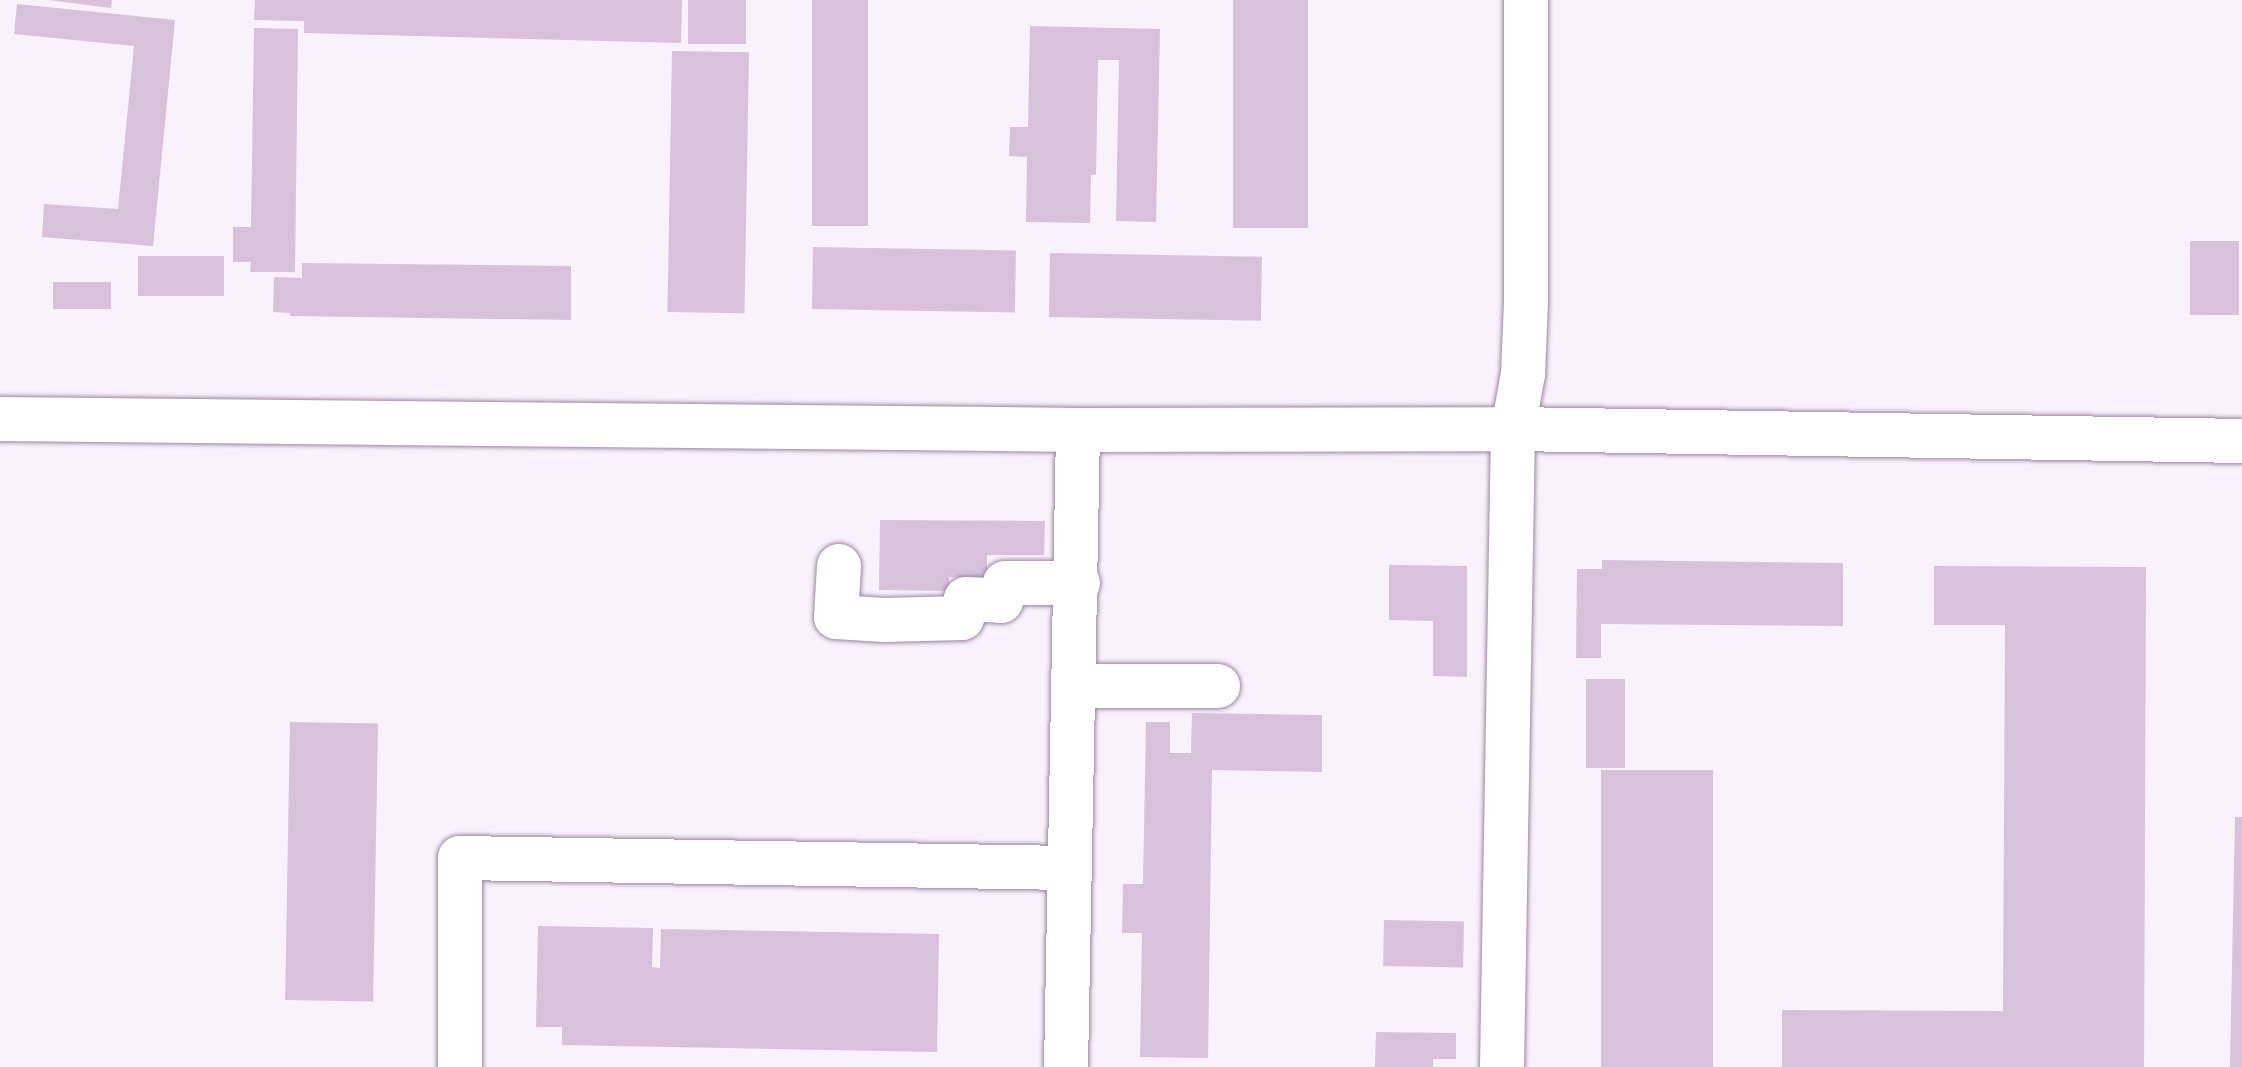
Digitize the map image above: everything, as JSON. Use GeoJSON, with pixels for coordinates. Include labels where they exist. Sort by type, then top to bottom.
{"type":"FeatureCollection","features":[{"type":"Feature","properties":{"kind":"street"},"geometry":{"type":"LineString","coordinates":[[1502,1067],[1513,429],[1523,374],[1526,301],[1526,0]]}},
{"type":"Feature","properties":{"kind":"street"},"geometry":{"type":"LineString","coordinates":[[0,419],[1078,430],[1513,429],[2242,441]]}},
{"type":"Feature","properties":{"kind":"street"},"geometry":{"type":"LineString","coordinates":[[1066,1067],[1078,583],[1078,430]]}},
{"type":"Feature","properties":{"kind":"street"},"geometry":{"type":"LineString","coordinates":[[839,566],[836,617],[884,620],[962,618],[966,599],[1001,601],[1005,583],[1078,583]]}},
{"type":"Feature","properties":{"kind":"street"},"geometry":{"type":"LineString","coordinates":[[1075,686],[1218,686]]}},
{"type":"Feature","properties":{"kind":"street"},"geometry":{"type":"LineString","coordinates":[[460,1067],[460,858],[1070,868]]}},
{"type":"Feature","properties":{"kind":"building"},"geometry":{"type":"Polygon","coordinates":[[[48,0],[112,0],[111,8],[48,0]]]}},
{"type":"Feature","properties":{"kind":"building"},"geometry":{"type":"Polygon","coordinates":[[[255,0],[682,0],[681,43],[304,33],[304,21],[254,20],[255,0]]]}},
{"type":"Feature","properties":{"kind":"building"},"geometry":{"type":"Polygon","coordinates":[[[688,0],[746,0],[746,44],[688,44],[688,0]]]}},
{"type":"Feature","properties":{"kind":"building"},"geometry":{"type":"Polygon","coordinates":[[[812,0],[868,0],[868,226],[812,226],[812,0]]]}},
{"type":"Feature","properties":{"kind":"building"},"geometry":{"type":"Polygon","coordinates":[[[1233,0],[1308,0],[1308,228],[1233,228],[1233,0]]]}},
{"type":"Feature","properties":{"kind":"building"},"geometry":{"type":"Polygon","coordinates":[[[17,4],[175,20],[153,246],[42,237],[44,204],[118,209],[134,46],[14,34],[17,4]]]}},
{"type":"Feature","properties":{"kind":"building"},"geometry":{"type":"Polygon","coordinates":[[[1030,26],[1160,29],[1156,222],[1116,221],[1119,60],[1098,60],[1096,175],[1091,175],[1090,223],[1026,222],[1027,157],[1009,156],[1010,127],[1028,127],[1030,26]]]}},
{"type":"Feature","properties":{"kind":"building"},"geometry":{"type":"Polygon","coordinates":[[[254,28],[298,29],[295,272],[250,272],[251,262],[233,262],[233,227],[251,227],[254,28]]]}},
{"type":"Feature","properties":{"kind":"building"},"geometry":{"type":"Polygon","coordinates":[[[672,51],[749,52],[744,313],[667,312],[672,51]]]}},
{"type":"Feature","properties":{"kind":"building"},"geometry":{"type":"Polygon","coordinates":[[[2190,241],[2239,241],[2239,315],[2190,315],[2190,241]]]}},
{"type":"Feature","properties":{"kind":"building"},"geometry":{"type":"Polygon","coordinates":[[[813,247],[1016,251],[1015,313],[812,309],[813,247]]]}},
{"type":"Feature","properties":{"kind":"building"},"geometry":{"type":"Polygon","coordinates":[[[1050,253],[1262,257],[1261,321],[1049,317],[1050,253]]]}},
{"type":"Feature","properties":{"kind":"building"},"geometry":{"type":"Polygon","coordinates":[[[138,256],[224,256],[224,296],[138,296],[138,256]]]}},
{"type":"Feature","properties":{"kind":"building"},"geometry":{"type":"Polygon","coordinates":[[[302,263],[571,266],[571,320],[290,316],[290,313],[273,312],[274,277],[302,278],[302,263]]]}},
{"type":"Feature","properties":{"kind":"building"},"geometry":{"type":"Polygon","coordinates":[[[53,282],[111,282],[111,309],[53,309],[53,282]]]}},
{"type":"Feature","properties":{"kind":"building"},"geometry":{"type":"Polygon","coordinates":[[[880,520],[1045,521],[1044,555],[987,555],[987,577],[949,577],[949,591],[879,590],[880,520]]]}},
{"type":"Feature","properties":{"kind":"building"},"geometry":{"type":"Polygon","coordinates":[[[1602,560],[1843,563],[1843,626],[1601,624],[1601,658],[1576,658],[1577,569],[1602,569],[1602,560]]]}},
{"type":"Feature","properties":{"kind":"building"},"geometry":{"type":"Polygon","coordinates":[[[1389,565],[1467,566],[1467,677],[1433,676],[1433,621],[1389,620],[1389,565]]]}},
{"type":"Feature","properties":{"kind":"building"},"geometry":{"type":"Polygon","coordinates":[[[1934,566],[2146,567],[2144,1067],[1782,1067],[1782,1010],[2003,1011],[2005,625],[1934,625],[1934,566]]]}},
{"type":"Feature","properties":{"kind":"building"},"geometry":{"type":"Polygon","coordinates":[[[1586,679],[1625,679],[1625,768],[1586,768],[1586,679]]]}},
{"type":"Feature","properties":{"kind":"building"},"geometry":{"type":"Polygon","coordinates":[[[1192,713],[1322,715],[1322,772],[1212,770],[1208,1058],[1140,1057],[1142,933],[1122,933],[1123,884],[1143,884],[1146,722],[1170,722],[1170,753],[1191,753],[1192,713]]]}},
{"type":"Feature","properties":{"kind":"building"},"geometry":{"type":"Polygon","coordinates":[[[290,722],[378,724],[373,1001],[285,1000],[290,722]]]}},
{"type":"Feature","properties":{"kind":"building"},"geometry":{"type":"Polygon","coordinates":[[[1601,770],[1713,770],[1713,1067],[1601,1067],[1601,770]]]}},
{"type":"Feature","properties":{"kind":"building"},"geometry":{"type":"Polygon","coordinates":[[[2235,817],[2242,817],[2242,1067],[2230,1067],[2235,817]]]}},
{"type":"Feature","properties":{"kind":"building"},"geometry":{"type":"Polygon","coordinates":[[[1384,920],[1464,921],[1463,967],[1383,966],[1384,920]]]}},
{"type":"Feature","properties":{"kind":"building"},"geometry":{"type":"Polygon","coordinates":[[[538,926],[653,928],[652,967],[660,968],[661,929],[939,934],[937,1052],[562,1045],[562,1027],[536,1027],[538,926]]]}},
{"type":"Feature","properties":{"kind":"building"},"geometry":{"type":"Polygon","coordinates":[[[1376,1032],[1456,1033],[1456,1059],[1433,1059],[1433,1067],[1375,1067],[1376,1032]]]}}]}
